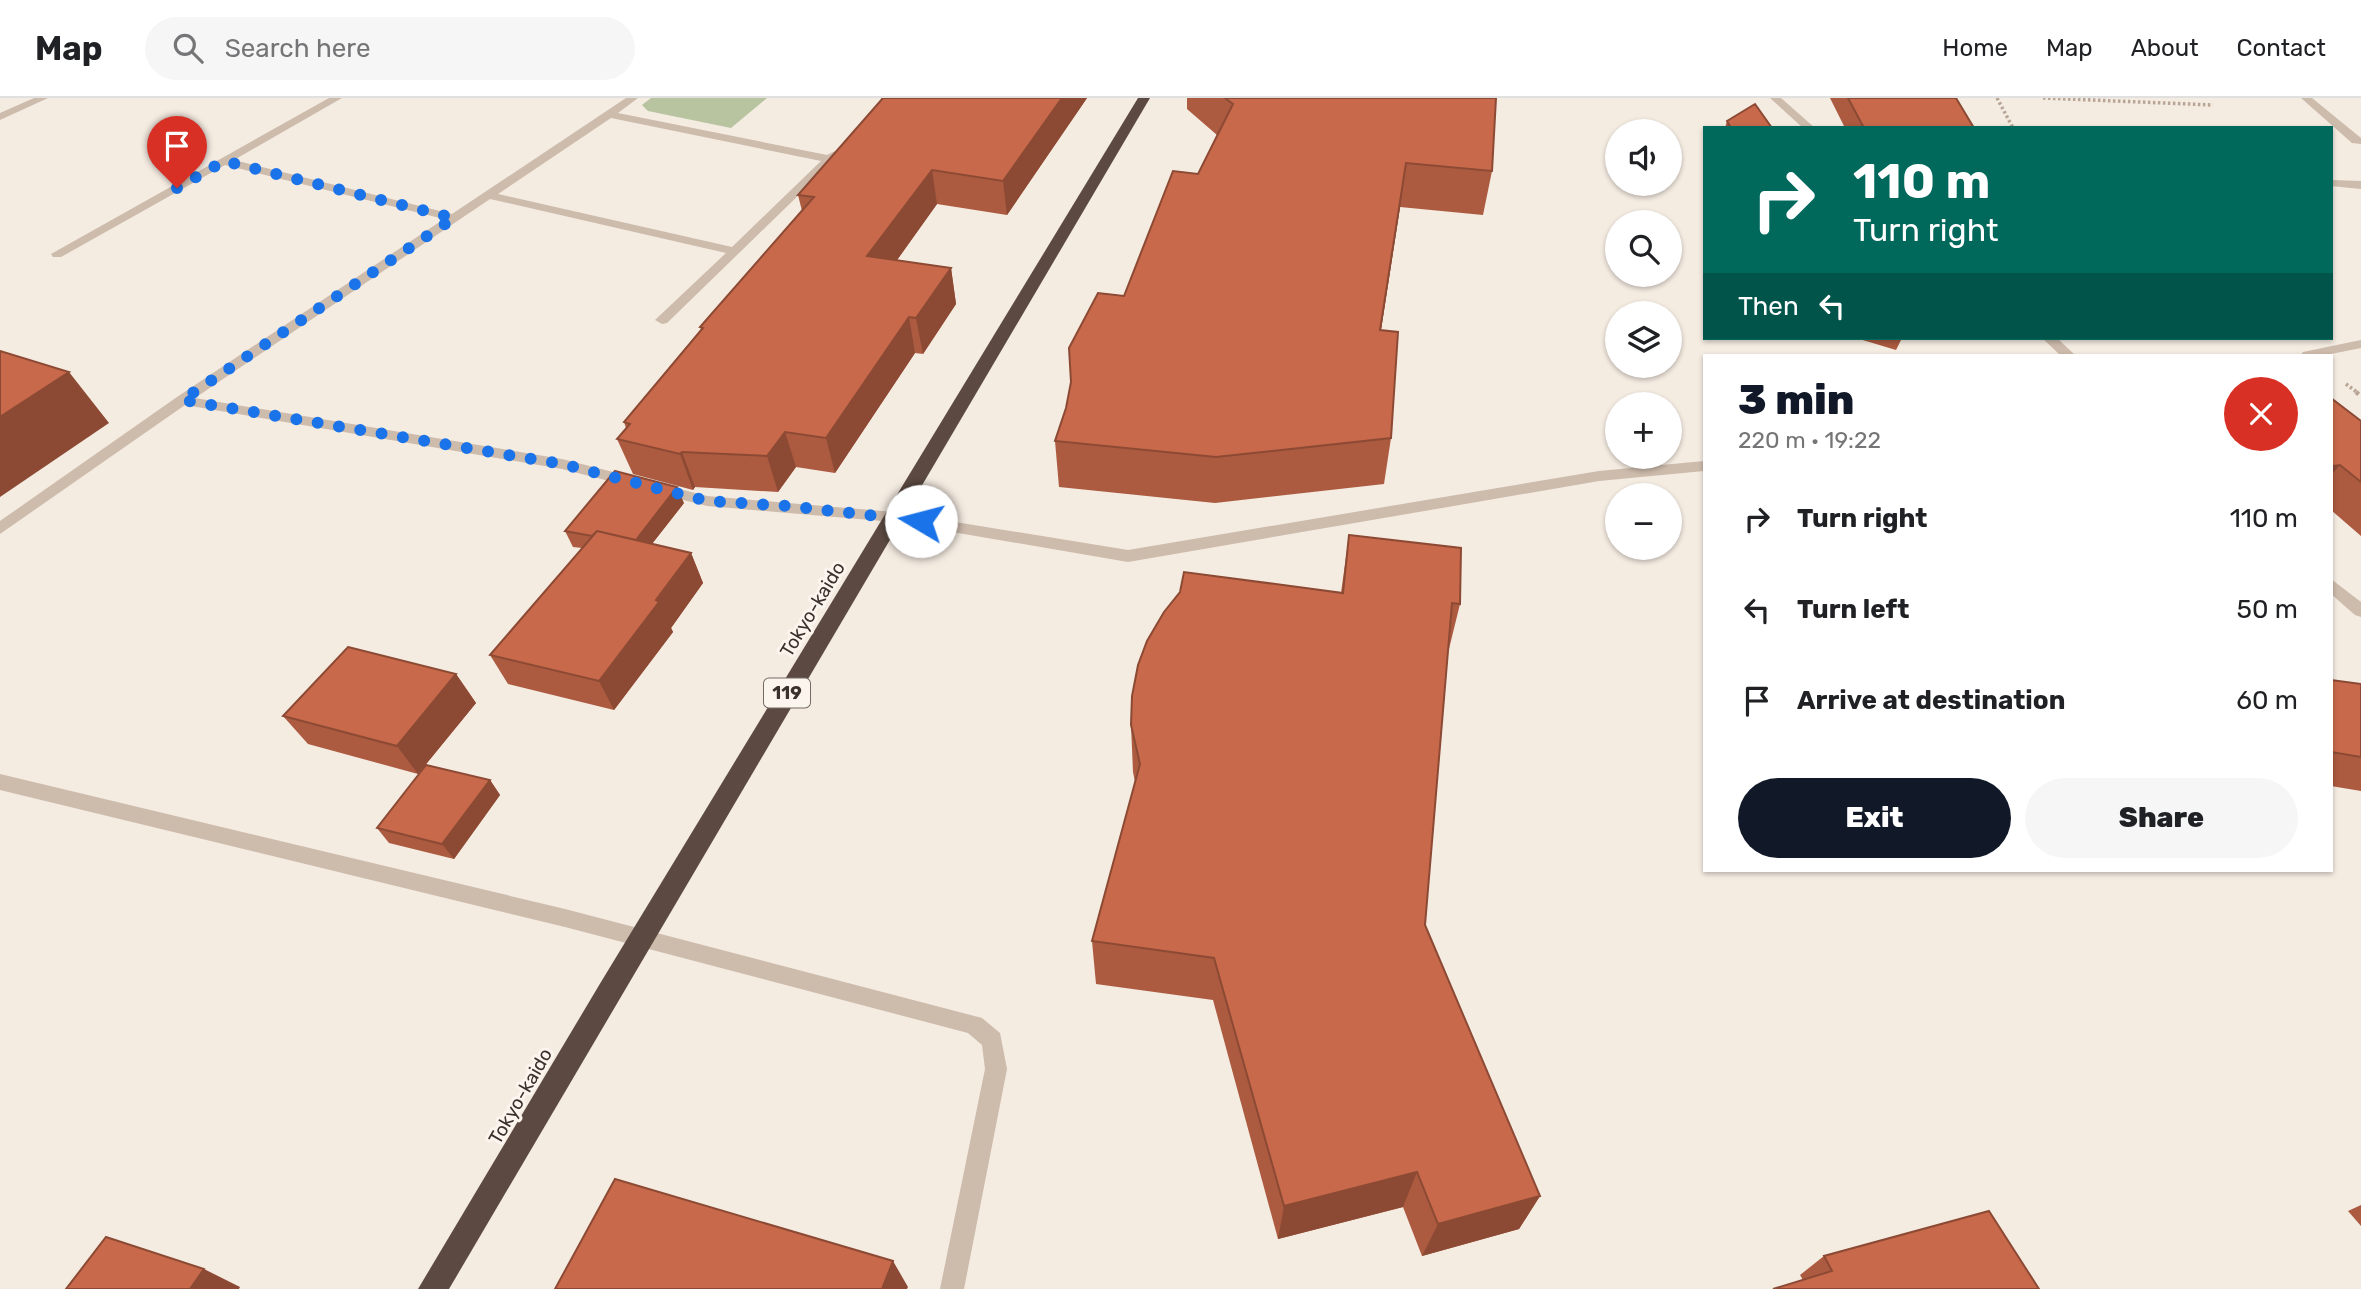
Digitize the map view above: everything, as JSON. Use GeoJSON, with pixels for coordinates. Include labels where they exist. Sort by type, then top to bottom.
{"type":"FeatureCollection","features":[{"type":"Feature","properties":{"kind":"highway","name":"Tokyo-kaido"},"geometry":{"type":"LineString","coordinates":[[433,1289],[639,937],[1144,98]]}},
{"type":"Feature","properties":{"kind":"street"},"geometry":{"type":"LineString","coordinates":[[0,117],[43,98]]}},
{"type":"Feature","properties":{"kind":"street"},"geometry":{"type":"LineString","coordinates":[[57,254],[337,98]]}},
{"type":"Feature","properties":{"kind":"street"},"geometry":{"type":"LineString","coordinates":[[0,529],[182,400],[633,98]]}},
{"type":"Feature","properties":{"kind":"street"},"geometry":{"type":"LineString","coordinates":[[1775,98],[1808,126]]}},
{"type":"Feature","properties":{"kind":"street"},"geometry":{"type":"LineString","coordinates":[[2306,98],[2356,141],[2361,141]]}},
{"type":"Feature","properties":{"kind":"street"},"geometry":{"type":"LineString","coordinates":[[609,114],[829,159]]}},
{"type":"Feature","properties":{"kind":"street"},"geometry":{"type":"LineString","coordinates":[[662,320],[848,140]]}},
{"type":"Feature","properties":{"kind":"street"},"geometry":{"type":"LineString","coordinates":[[224,161],[454,218]]}},
{"type":"Feature","properties":{"kind":"street"},"geometry":{"type":"LineString","coordinates":[[2333,183],[2361,185]]}},
{"type":"Feature","properties":{"kind":"street"},"geometry":{"type":"LineString","coordinates":[[488,195],[735,251]]}},
{"type":"Feature","properties":{"kind":"street"},"geometry":{"type":"LineString","coordinates":[[2051,340],[2067,354]]}},
{"type":"Feature","properties":{"kind":"street"},"geometry":{"type":"LineString","coordinates":[[2313,354],[2361,344]]}},
{"type":"Feature","properties":{"kind":"street"},"geometry":{"type":"LineString","coordinates":[[182,400],[562,464],[707,501],[894,517],[1128,556],[1599,476],[1703,466]]}},
{"type":"Feature","properties":{"kind":"street"},"geometry":{"type":"LineString","coordinates":[[2333,587],[2361,611]]}},
{"type":"Feature","properties":{"kind":"street"},"geometry":{"type":"LineString","coordinates":[[0,782],[639,937],[974,1025],[992,1040],[996,1069],[952,1289]]}},
{"type":"Feature","properties":{"kind":"path"},"geometry":{"type":"LineString","coordinates":[[1997,98],[2012,126]]}},
{"type":"Feature","properties":{"kind":"path"},"geometry":{"type":"LineString","coordinates":[[2043,98],[2213,105]]}},
{"type":"Feature","properties":{"kind":"green space"},"geometry":{"type":"Polygon","coordinates":[[[651,98],[767,98],[731,128],[648,111],[642,105],[651,98]]]}},
{"type":"Feature","properties":{"kind":"building"},"geometry":{"type":"Polygon","coordinates":[[[883,98],[1062,98],[1003,181],[932,170],[867,256],[951,268],[916,318],[909,317],[826,438],[785,432],[767,456],[680,454],[617,439],[630,424],[624,422],[703,328],[700,327],[814,197],[798,195],[883,98]]]}},
{"type":"Feature","properties":{"kind":"building"},"geometry":{"type":"Polygon","coordinates":[[[1225,98],[1496,98],[1492,171],[1406,163],[1380,330],[1398,332],[1391,438],[1216,457],[1055,441],[1071,382],[1069,348],[1098,293],[1124,296],[1173,171],[1198,174],[1233,104],[1225,98]]]}},
{"type":"Feature","properties":{"kind":"building"},"geometry":{"type":"Polygon","coordinates":[[[1848,98],[1956,98],[1973,126],[1863,126],[1848,98]]]}},
{"type":"Feature","properties":{"kind":"building"},"geometry":{"type":"Polygon","coordinates":[[[1755,104],[1771,126],[1730,126],[1727,121],[1755,104]]]}},
{"type":"Feature","properties":{"kind":"building"},"geometry":{"type":"Polygon","coordinates":[[[0,351],[69,372],[0,417],[0,351]]]}},
{"type":"Feature","properties":{"kind":"building"},"geometry":{"type":"Polygon","coordinates":[[[2333,400],[2361,421],[2361,482],[2340,465],[2333,466],[2333,400]]]}},
{"type":"Feature","properties":{"kind":"building"},"geometry":{"type":"Polygon","coordinates":[[[615,471],[677,487],[636,540],[597,531],[592,536],[565,531],[615,471]]]}},
{"type":"Feature","properties":{"kind":"building"},"geometry":{"type":"Polygon","coordinates":[[[597,531],[691,553],[656,600],[659,602],[599,681],[490,655],[597,531]]]}},
{"type":"Feature","properties":{"kind":"building"},"geometry":{"type":"Polygon","coordinates":[[[1349,535],[1461,548],[1460,604],[1452,603],[1425,925],[1540,1196],[1438,1224],[1417,1172],[1284,1206],[1214,958],[1092,941],[1140,764],[1131,725],[1132,696],[1138,665],[1147,641],[1180,592],[1184,572],[1343,593],[1349,535]]]}},
{"type":"Feature","properties":{"kind":"building"},"geometry":{"type":"Polygon","coordinates":[[[348,647],[456,674],[397,746],[283,716],[348,647]]]}},
{"type":"Feature","properties":{"kind":"building"},"geometry":{"type":"Polygon","coordinates":[[[2333,680],[2361,684],[2361,757],[2333,752],[2333,680]]]}},
{"type":"Feature","properties":{"kind":"building"},"geometry":{"type":"Polygon","coordinates":[[[426,765],[490,780],[442,844],[377,828],[426,765]]]}},
{"type":"Feature","properties":{"kind":"building"},"geometry":{"type":"Polygon","coordinates":[[[615,1179],[893,1261],[882,1289],[555,1289],[615,1179]]]}},
{"type":"Feature","properties":{"kind":"building"},"geometry":{"type":"Polygon","coordinates":[[[1989,1211],[2039,1289],[1773,1289],[1832,1271],[1824,1256],[1989,1211]]]}},
{"type":"Feature","properties":{"kind":"building"},"geometry":{"type":"Polygon","coordinates":[[[106,1237],[204,1269],[190,1289],[66,1289],[106,1237]]]}},
{"type":"Feature","properties":{"kind":"route"},"geometry":{"type":"LineString","coordinates":[[177,188],[224,161],[454,218],[182,400],[562,464],[707,501],[789,506],[921,521]]}}]}
